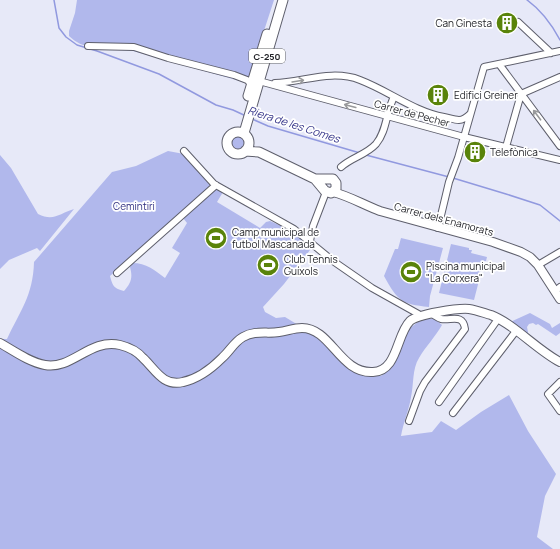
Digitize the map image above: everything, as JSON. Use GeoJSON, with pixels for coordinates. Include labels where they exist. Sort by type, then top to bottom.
{"type":"FeatureCollection","features":[{"type":"Feature","properties":{"kind":"main road","name":"C-250"},"geometry":{"type":"LineString","coordinates":[[241,132],[277,0]]}},
{"type":"Feature","properties":{"kind":"main road","name":"C-250"},"geometry":{"type":"LineString","coordinates":[[255,81],[283,0]]}},
{"type":"Feature","properties":{"kind":"main road","name":"C-250"},"geometry":{"type":"LineString","coordinates":[[258,152],[249,141],[248,136],[241,132],[232,133],[229,137],[228,146],[231,151],[236,153],[245,151],[258,152],[315,178],[331,189]]}},
{"type":"Feature","properties":{"kind":"main road"},"geometry":{"type":"LineString","coordinates":[[245,151],[249,147],[249,141]]}},
{"type":"Feature","properties":{"kind":"main road","name":"Carrer dels Enamorats"},"geometry":{"type":"LineString","coordinates":[[331,189],[380,211],[493,242],[521,252],[530,257],[538,265],[557,289],[560,299]]}},
{"type":"Feature","properties":{"kind":"main road"},"geometry":{"type":"LineString","coordinates":[[0,343],[32,361],[52,366],[60,364],[100,345],[120,345],[133,350],[142,357],[161,378],[172,382],[181,383],[190,380],[212,367],[244,336],[261,332],[277,333],[302,328],[317,332],[345,361],[352,366],[360,370],[371,372],[382,370],[389,364],[410,321],[422,316],[469,309],[485,313],[498,319],[560,362]]}},
{"type":"Feature","properties":{"kind":"street"},"geometry":{"type":"LineString","coordinates":[[518,22],[551,52]]}},
{"type":"Feature","properties":{"kind":"street","name":"Carrer de Pecher"},"geometry":{"type":"LineString","coordinates":[[88,46],[134,47],[247,80],[387,116],[464,138],[560,160]]}},
{"type":"Feature","properties":{"kind":"street"},"geometry":{"type":"LineString","coordinates":[[438,228],[449,182],[464,138],[484,66],[560,50]]}},
{"type":"Feature","properties":{"kind":"street"},"geometry":{"type":"LineString","coordinates":[[499,64],[560,146]]}},
{"type":"Feature","properties":{"kind":"street"},"geometry":{"type":"LineString","coordinates":[[255,81],[281,83],[324,76],[349,77],[366,82],[419,110],[460,120],[466,118],[470,114]]}},
{"type":"Feature","properties":{"kind":"street"},"geometry":{"type":"LineString","coordinates":[[521,94],[560,77]]}},
{"type":"Feature","properties":{"kind":"street"},"geometry":{"type":"LineString","coordinates":[[506,147],[521,94]]}},
{"type":"Feature","properties":{"kind":"street"},"geometry":{"type":"LineString","coordinates":[[341,167],[346,162],[367,152],[376,143],[384,130],[394,97]]}},
{"type":"Feature","properties":{"kind":"street"},"geometry":{"type":"LineString","coordinates":[[553,137],[560,134]]}},
{"type":"Feature","properties":{"kind":"street"},"geometry":{"type":"LineString","coordinates":[[184,151],[214,184],[294,229],[333,261],[372,288],[422,316]]}},
{"type":"Feature","properties":{"kind":"street"},"geometry":{"type":"LineString","coordinates":[[117,274],[216,185]]}},
{"type":"Feature","properties":{"kind":"street"},"geometry":{"type":"LineString","coordinates":[[310,241],[313,226],[331,189]]}},
{"type":"Feature","properties":{"kind":"street"},"geometry":{"type":"LineString","coordinates":[[538,265],[560,252]]}},
{"type":"Feature","properties":{"kind":"street"},"geometry":{"type":"LineString","coordinates":[[409,421],[420,391],[425,382],[465,329],[464,324],[460,319],[441,318],[432,314]]}},
{"type":"Feature","properties":{"kind":"street"},"geometry":{"type":"LineString","coordinates":[[440,402],[498,319]]}},
{"type":"Feature","properties":{"kind":"street"},"geometry":{"type":"LineString","coordinates":[[452,413],[516,331]]}},
{"type":"Feature","properties":{"kind":"street"},"geometry":{"type":"LineString","coordinates":[[560,382],[548,394],[560,411]]}},
{"type":"Feature","properties":{"kind":"green space"},"geometry":{"type":"Polygon","coordinates":[[[77,0],[274,0],[247,83],[126,49],[112,50],[80,44],[69,36],[77,0]]]}},
{"type":"Feature","properties":{"kind":"green space"},"geometry":{"type":"Polygon","coordinates":[[[238,135],[243,137],[245,142],[243,147],[238,149],[233,147],[231,142],[233,137],[238,135]]]}},
{"type":"Feature","properties":{"kind":"green space","name":"Cemintiri"},"geometry":{"type":"Polygon","coordinates":[[[168,151],[184,154],[213,187],[110,276],[114,286],[124,291],[131,280],[130,267],[132,263],[142,264],[165,278],[180,253],[172,248],[187,223],[183,218],[216,188],[223,192],[217,202],[260,228],[266,222],[270,221],[299,234],[313,246],[284,284],[263,307],[265,312],[276,318],[285,317],[313,334],[319,338],[338,359],[356,373],[370,376],[381,376],[391,368],[410,328],[418,322],[426,319],[435,319],[442,325],[417,362],[414,372],[410,402],[401,436],[432,432],[441,421],[456,430],[481,412],[509,395],[528,431],[556,474],[545,496],[537,537],[553,549],[0,549],[0,339],[7,339],[25,303],[31,284],[34,262],[112,172],[136,166],[168,151]]]}},
{"type":"Feature","properties":{"kind":"green space"},"geometry":{"type":"Polygon","coordinates":[[[0,155],[11,168],[38,214],[53,217],[74,209],[40,251],[37,248],[9,260],[0,269],[0,155]]]}},
{"type":"Feature","properties":{"kind":"green space","name":"Piscina municipal \"La Corxera\""},"geometry":{"type":"Polygon","coordinates":[[[401,238],[443,248],[430,296],[429,307],[412,304],[401,300],[393,291],[384,276],[395,249],[398,249],[401,238]]]}},
{"type":"Feature","properties":{"kind":"green space"},"geometry":{"type":"Polygon","coordinates":[[[451,244],[469,248],[469,250],[472,250],[471,253],[487,257],[486,261],[484,261],[474,300],[439,293],[451,244]]]}},
{"type":"Feature","properties":{"kind":"green space"},"geometry":{"type":"Polygon","coordinates":[[[530,313],[550,324],[552,328],[560,323],[560,333],[556,336],[538,324],[536,325],[533,323],[529,324],[527,327],[527,336],[508,323],[530,313]]]}},
{"type":"Feature","properties":{"kind":"waterway","name":"Riera de les Comes"},"geometry":{"type":"LineString","coordinates":[[54,0],[59,28],[66,37],[77,45],[159,74],[216,105],[246,116]]}},
{"type":"Feature","properties":{"kind":"waterway"},"geometry":{"type":"LineString","coordinates":[[527,0],[546,18],[560,40]]}},
{"type":"Feature","properties":{"kind":"waterway","name":"Riera de les Comes"},"geometry":{"type":"LineString","coordinates":[[252,119],[268,126],[360,153]]}},
{"type":"Feature","properties":{"kind":"waterway","name":"Riera de les Comes"},"geometry":{"type":"LineString","coordinates":[[366,155],[449,177]]}},
{"type":"Feature","properties":{"kind":"waterway","name":"Riera de les Comes"},"geometry":{"type":"LineString","coordinates":[[453,178],[540,205],[560,221]]}},
{"type":"Feature","properties":{"kind":"place","name":"Can Ginesta"},"geometry":{"type":"Point","coordinates":[507,23]}},
{"type":"Feature","properties":{"kind":"place","name":"Edifici Greiner"},"geometry":{"type":"Point","coordinates":[438,95]}},
{"type":"Feature","properties":{"kind":"place","name":"Telefònica"},"geometry":{"type":"Point","coordinates":[475,152]}},
{"type":"Feature","properties":{"kind":"place","name":"Camp municipal de futbol Mascanada"},"geometry":{"type":"Point","coordinates":[216,238]}},
{"type":"Feature","properties":{"kind":"place","name":"Club Tennis Guíxols"},"geometry":{"type":"Point","coordinates":[268,265]}},
{"type":"Feature","properties":{"kind":"place","name":"Piscina municipal \"La Corxera\""},"geometry":{"type":"Point","coordinates":[411,272]}}]}
